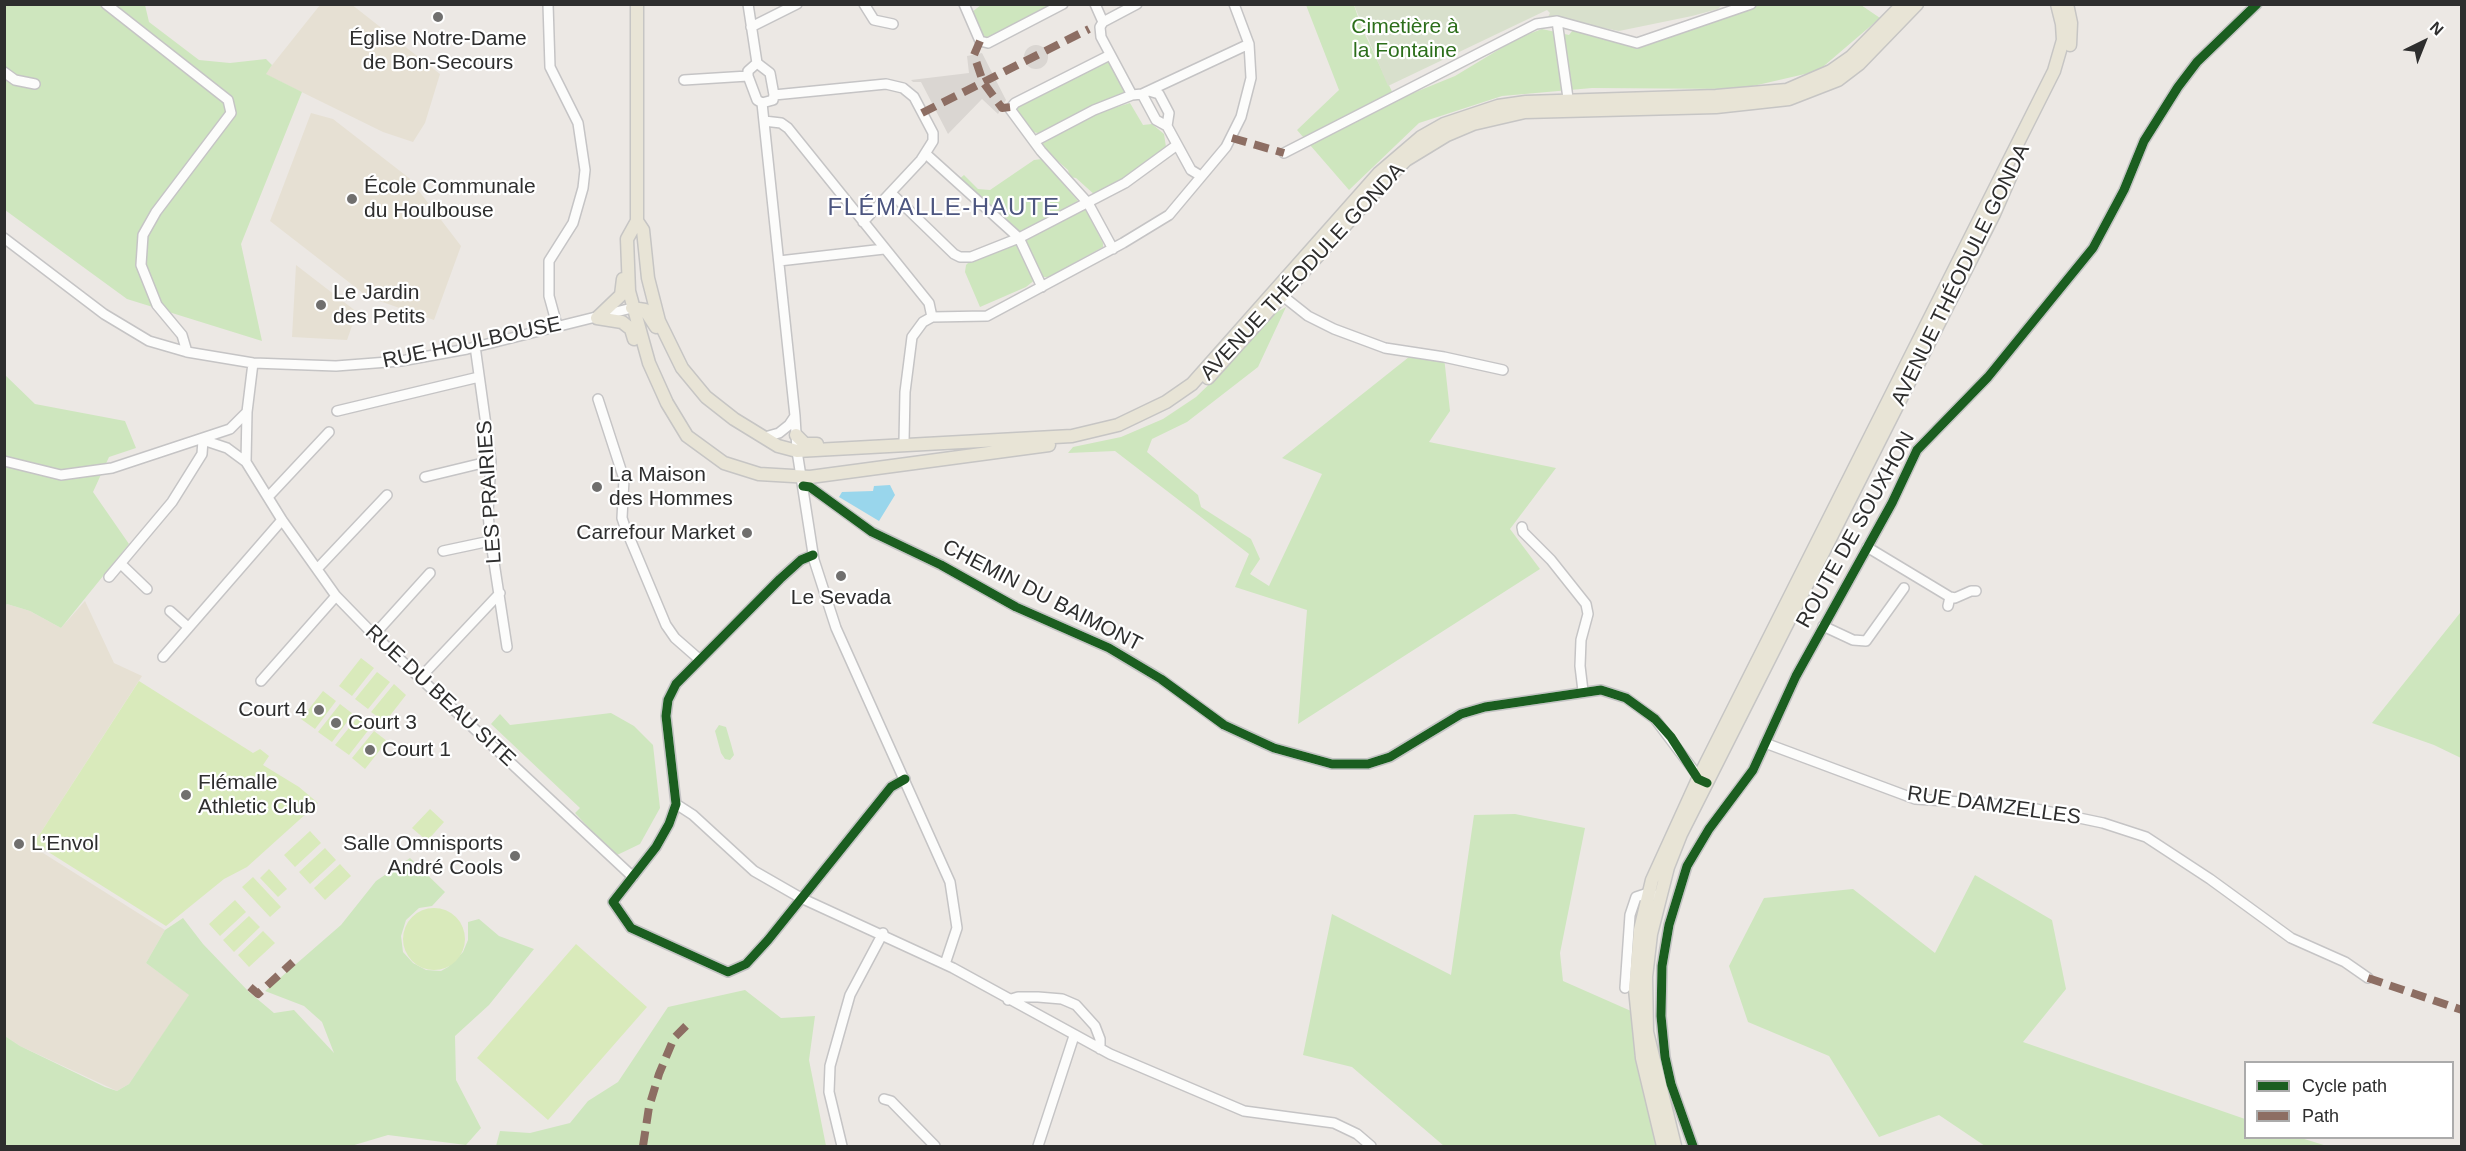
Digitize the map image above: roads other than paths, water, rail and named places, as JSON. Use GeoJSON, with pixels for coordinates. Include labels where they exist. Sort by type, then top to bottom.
{"type":"FeatureCollection","features":[{"type":"Feature","properties":{"kind":"main road","name":"AVENUE THÉODULE GONDA"},"geometry":{"type":"LineString","coordinates":[[637,4],[637,221],[643,231],[650,288],[663,331],[682,368],[706,397],[723,411],[778,446],[797,451],[1072,436],[1118,425],[1166,402],[1206,370],[1386,180],[1406,160],[1427,146],[1473,124],[1498,117],[1569,105],[1787,90],[1831,71],[1851,57],[1903,4]]}},
{"type":"Feature","properties":{"kind":"main road","name":"AVENUE THÉODULE GONDA"},"geometry":{"type":"LineString","coordinates":[[1569,105],[1716,107],[1789,99],[1830,83],[1859,64],[1917,4]]}},
{"type":"Feature","properties":{"kind":"main road","name":"AVENUE THÉODULE GONDA"},"geometry":{"type":"LineString","coordinates":[[1702,781],[2054,71],[2063,40],[2057,4]]}},
{"type":"Feature","properties":{"kind":"main road","name":"AVENUE THÉODULE GONDA"},"geometry":{"type":"LineString","coordinates":[[1663,1146],[1642,1058],[1636,1011],[1635,968],[1659,861],[1989,224],[2030,132],[2068,57],[2071,23],[2067,4]]}},
{"type":"Feature","properties":{"kind":"main road","name":"AVENUE THÉODULE GONDA"},"geometry":{"type":"LineString","coordinates":[[637,221],[629,231],[626,248],[629,256],[632,308],[657,381],[679,425],[691,440],[715,458],[737,469],[802,481],[1070,442],[1100,436],[1143,422],[1196,389],[1220,365],[1278,293]]}},
{"type":"Feature","properties":{"kind":"main road"},"geometry":{"type":"LineString","coordinates":[[597,318],[621,295],[626,248]]}},
{"type":"Feature","properties":{"kind":"main road"},"geometry":{"type":"LineString","coordinates":[[632,308],[650,288]]}},
{"type":"Feature","properties":{"kind":"main road"},"geometry":{"type":"LineString","coordinates":[[632,308],[645,310],[651,321],[663,331]]}},
{"type":"Feature","properties":{"kind":"main road"},"geometry":{"type":"LineString","coordinates":[[597,318],[617,319],[628,326],[646,373],[657,381]]}},
{"type":"Feature","properties":{"kind":"main road","name":"AVENUE THÉODULE GONDA"},"geometry":{"type":"LineString","coordinates":[[796,435],[806,444],[1021,436],[1028,439]]}},
{"type":"Feature","properties":{"kind":"main road","name":"AVENUE THÉODULE GONDA"},"geometry":{"type":"LineString","coordinates":[[1653,895],[1646,977],[1647,1032],[1675,1146]]}},
{"type":"Feature","properties":{"kind":"street"},"geometry":{"type":"LineString","coordinates":[[106,4],[228,100],[231,113],[156,212],[144,235],[141,265],[157,305],[182,335],[187,352]]}},
{"type":"Feature","properties":{"kind":"street"},"geometry":{"type":"LineString","coordinates":[[548,4],[549,61],[578,123],[585,170],[583,188],[573,223],[549,261],[549,296],[557,325]]}},
{"type":"Feature","properties":{"kind":"street"},"geometry":{"type":"LineString","coordinates":[[748,4],[757,63],[770,73],[773,100],[762,103],[757,100],[748,76],[748,71],[757,63]]}},
{"type":"Feature","properties":{"kind":"street"},"geometry":{"type":"LineString","coordinates":[[751,27],[797,4]]}},
{"type":"Feature","properties":{"kind":"street"},"geometry":{"type":"LineString","coordinates":[[864,4],[879,23],[893,24]]}},
{"type":"Feature","properties":{"kind":"street"},"geometry":{"type":"LineString","coordinates":[[967,6],[980,41],[988,43],[1063,4]]}},
{"type":"Feature","properties":{"kind":"street"},"geometry":{"type":"LineString","coordinates":[[1095,4],[1103,21],[1100,31],[1110,55],[1141,94],[1156,120],[1167,126],[1191,170],[1201,176]]}},
{"type":"Feature","properties":{"kind":"street"},"geometry":{"type":"LineString","coordinates":[[1103,21],[1137,4]]}},
{"type":"Feature","properties":{"kind":"street"},"geometry":{"type":"LineString","coordinates":[[904,442],[905,392],[912,337],[922,322],[932,317],[987,316],[1113,249],[1169,215],[1232,138],[1241,117],[1251,78],[1249,44],[1234,4]]}},
{"type":"Feature","properties":{"kind":"street"},"geometry":{"type":"LineString","coordinates":[[1284,153],[1530,27],[1557,21],[1637,43],[1751,4]]}},
{"type":"Feature","properties":{"kind":"street","name":"ROUTE DE SOUXHON"},"geometry":{"type":"LineString","coordinates":[[1694,1146],[1671,1084],[1665,1057],[1661,1017],[1662,966],[1669,925],[1687,866],[1709,829],[1750,775],[1796,676],[1918,448],[1988,377],[2093,248],[2124,190],[2144,141],[2178,87],[2197,62],[2257,4]]}},
{"type":"Feature","properties":{"kind":"street"},"geometry":{"type":"LineString","coordinates":[[1557,21],[1569,105]]}},
{"type":"Feature","properties":{"kind":"street"},"geometry":{"type":"LineString","coordinates":[[1032,137],[1094,110],[1141,94],[1195,67],[1249,44]]}},
{"type":"Feature","properties":{"kind":"street"},"geometry":{"type":"LineString","coordinates":[[1110,55],[1012,105],[1012,112],[1088,203],[1113,249]]}},
{"type":"Feature","properties":{"kind":"street"},"geometry":{"type":"LineString","coordinates":[[4,72],[15,80],[35,84]]}},
{"type":"Feature","properties":{"kind":"street"},"geometry":{"type":"LineString","coordinates":[[684,80],[748,76]]}},
{"type":"Feature","properties":{"kind":"street"},"geometry":{"type":"LineString","coordinates":[[774,95],[897,85],[914,97],[933,133],[933,141],[926,154],[863,222]]}},
{"type":"Feature","properties":{"kind":"street"},"geometry":{"type":"LineString","coordinates":[[1141,94],[1159,94],[1169,113],[1167,126]]}},
{"type":"Feature","properties":{"kind":"street"},"geometry":{"type":"LineString","coordinates":[[762,103],[797,451],[813,555],[836,628],[905,779],[953,892],[957,928],[945,964]]}},
{"type":"Feature","properties":{"kind":"street"},"geometry":{"type":"LineString","coordinates":[[764,121],[785,125],[929,303],[932,317]]}},
{"type":"Feature","properties":{"kind":"street"},"geometry":{"type":"LineString","coordinates":[[891,194],[960,257],[971,257],[1019,238],[1088,203],[1142,173],[1177,145]]}},
{"type":"Feature","properties":{"kind":"street"},"geometry":{"type":"LineString","coordinates":[[926,154],[1019,238],[1042,286]]}},
{"type":"Feature","properties":{"kind":"street","name":"RUE HOULBOUSE"},"geometry":{"type":"LineString","coordinates":[[4,238],[104,314],[149,341],[187,352],[253,363],[288,365],[381,363],[475,346],[632,308]]}},
{"type":"Feature","properties":{"kind":"street"},"geometry":{"type":"LineString","coordinates":[[779,261],[884,249]]}},
{"type":"Feature","properties":{"kind":"street"},"geometry":{"type":"LineString","coordinates":[[1278,293],[1308,316],[1334,329],[1385,348],[1444,357],[1503,370]]}},
{"type":"Feature","properties":{"kind":"street","name":"LES PRAIRIES"},"geometry":{"type":"LineString","coordinates":[[420,678],[500,593],[490,541],[488,513],[491,461],[475,346]]}},
{"type":"Feature","properties":{"kind":"street"},"geometry":{"type":"LineString","coordinates":[[246,462],[247,412],[253,363]]}},
{"type":"Feature","properties":{"kind":"street","name":"RUE HOULBOUSE"},"geometry":{"type":"LineString","coordinates":[[337,411],[479,377]]}},
{"type":"Feature","properties":{"kind":"street"},"geometry":{"type":"LineString","coordinates":[[598,399],[624,478],[622,518],[625,527],[666,626],[680,643],[699,659]]}},
{"type":"Feature","properties":{"kind":"street"},"geometry":{"type":"LineString","coordinates":[[4,461],[61,475],[112,468],[176,445],[203,440],[230,429],[247,412]]}},
{"type":"Feature","properties":{"kind":"street"},"geometry":{"type":"LineString","coordinates":[[765,437],[779,433],[795,416]]}},
{"type":"Feature","properties":{"kind":"street"},"geometry":{"type":"LineString","coordinates":[[203,440],[227,448],[246,462],[269,496],[329,432]]}},
{"type":"Feature","properties":{"kind":"street"},"geometry":{"type":"LineString","coordinates":[[109,577],[172,501],[202,454],[203,440]]}},
{"type":"Feature","properties":{"kind":"street"},"geometry":{"type":"LineString","coordinates":[[425,477],[491,461]]}},
{"type":"Feature","properties":{"kind":"street"},"geometry":{"type":"LineString","coordinates":[[821,496],[819,483],[826,476]]}},
{"type":"Feature","properties":{"kind":"street","name":"CHEMIN DU BAIMONT"},"geometry":{"type":"LineString","coordinates":[[802,481],[872,532],[941,565],[1016,607],[1110,648],[1161,679],[1235,731],[1274,748],[1309,759],[1350,766],[1376,763],[1461,714],[1583,691],[1601,690],[1618,694],[1646,712],[1671,737],[1702,781]]}},
{"type":"Feature","properties":{"kind":"street"},"geometry":{"type":"LineString","coordinates":[[318,568],[387,495]]}},
{"type":"Feature","properties":{"kind":"street","name":"RUE DU BEAU SITE"},"geometry":{"type":"LineString","coordinates":[[269,496],[282,520],[336,596],[420,678],[633,877]]}},
{"type":"Feature","properties":{"kind":"street"},"geometry":{"type":"LineString","coordinates":[[163,657],[282,520]]}},
{"type":"Feature","properties":{"kind":"street"},"geometry":{"type":"LineString","coordinates":[[1522,527],[1523,532],[1551,560],[1586,604],[1588,614],[1581,640],[1580,666],[1583,691]]}},
{"type":"Feature","properties":{"kind":"street"},"geometry":{"type":"LineString","coordinates":[[444,551],[490,541]]}},
{"type":"Feature","properties":{"kind":"street"},"geometry":{"type":"LineString","coordinates":[[1867,547],[1949,602],[1976,591]]}},
{"type":"Feature","properties":{"kind":"street"},"geometry":{"type":"LineString","coordinates":[[813,555],[794,567],[676,684],[666,707],[668,749],[675,804],[669,824],[656,847],[613,902],[630,928],[728,972],[746,964],[891,787],[905,779]]}},
{"type":"Feature","properties":{"kind":"street"},"geometry":{"type":"LineString","coordinates":[[121,564],[147,589]]}},
{"type":"Feature","properties":{"kind":"street"},"geometry":{"type":"LineString","coordinates":[[374,634],[430,573]]}},
{"type":"Feature","properties":{"kind":"street"},"geometry":{"type":"LineString","coordinates":[[1823,626],[1853,640],[1866,641],[1904,588]]}},
{"type":"Feature","properties":{"kind":"street"},"geometry":{"type":"LineString","coordinates":[[500,593],[507,647]]}},
{"type":"Feature","properties":{"kind":"street"},"geometry":{"type":"LineString","coordinates":[[261,681],[336,596]]}},
{"type":"Feature","properties":{"kind":"street"},"geometry":{"type":"LineString","coordinates":[[170,611],[188,627]]}},
{"type":"Feature","properties":{"kind":"street","name":"RUE DAMZELLES"},"geometry":{"type":"LineString","coordinates":[[1765,743],[1916,799],[2022,806],[2103,823],[2146,837],[2210,879],[2290,938],[2345,962],[2368,978]]}},
{"type":"Feature","properties":{"kind":"street"},"geometry":{"type":"LineString","coordinates":[[675,804],[693,815],[754,871],[801,898],[883,933],[945,964],[1100,1049],[1244,1111],[1334,1123],[1357,1134],[1371,1146]]}},
{"type":"Feature","properties":{"kind":"street","name":"AVENUE THÉODULE GONDA"},"geometry":{"type":"LineString","coordinates":[[1625,988],[1630,915],[1636,897],[1653,895]]}},
{"type":"Feature","properties":{"kind":"street"},"geometry":{"type":"LineString","coordinates":[[842,1146],[829,1092],[830,1066],[850,995],[883,933]]}},
{"type":"Feature","properties":{"kind":"street"},"geometry":{"type":"LineString","coordinates":[[1008,1000],[1018,996],[1038,997],[1062,999],[1076,1005],[1095,1026],[1100,1039],[1100,1049]]}},
{"type":"Feature","properties":{"kind":"street"},"geometry":{"type":"LineString","coordinates":[[1038,1146],[1074,1036]]}},
{"type":"Feature","properties":{"kind":"street"},"geometry":{"type":"LineString","coordinates":[[1666,1112],[1671,1084]]}},
{"type":"Feature","properties":{"kind":"street"},"geometry":{"type":"LineString","coordinates":[[884,1099],[891,1101],[935,1146]]}},
{"type":"Feature","properties":{"kind":"water"},"geometry":{"type":"Polygon","coordinates":[[[890,485],[895,495],[879,521],[839,497],[842,492],[873,491],[874,486],[890,485]]]}},
{"type":"Feature","properties":{"kind":"place","name":"Église Notre-Dame de Bon-Secours"},"geometry":{"type":"Point","coordinates":[438,17]}},
{"type":"Feature","properties":{"kind":"place","name":"École Communale du Houlbouse"},"geometry":{"type":"Point","coordinates":[352,199]}},
{"type":"Feature","properties":{"kind":"place","name":"Le Jardin des Petits"},"geometry":{"type":"Point","coordinates":[321,305]}},
{"type":"Feature","properties":{"kind":"place","name":"La Maison des Hommes"},"geometry":{"type":"Point","coordinates":[597,487]}},
{"type":"Feature","properties":{"kind":"place","name":"Carrefour Market"},"geometry":{"type":"Point","coordinates":[747,533]}},
{"type":"Feature","properties":{"kind":"place","name":"Le Sevada"},"geometry":{"type":"Point","coordinates":[841,576]}},
{"type":"Feature","properties":{"kind":"place","name":"Court 4"},"geometry":{"type":"Point","coordinates":[319,710]}},
{"type":"Feature","properties":{"kind":"place","name":"Court 3"},"geometry":{"type":"Point","coordinates":[336,723]}},
{"type":"Feature","properties":{"kind":"place","name":"Court 1"},"geometry":{"type":"Point","coordinates":[370,750]}},
{"type":"Feature","properties":{"kind":"place","name":"Flémalle Athletic Club"},"geometry":{"type":"Point","coordinates":[186,795]}},
{"type":"Feature","properties":{"kind":"place","name":"L’Envol"},"geometry":{"type":"Point","coordinates":[19,844]}},
{"type":"Feature","properties":{"kind":"place","name":"Salle Omnisports André Cools"},"geometry":{"type":"Point","coordinates":[515,856]}},
{"type":"Feature","properties":{"kind":"district","name":"FLÉMALLE-HAUTE"},"geometry":{"type":"Point","coordinates":[944,208]}},
{"type":"Feature","properties":{"kind":"park label","name":"Cimetière à la Fontaine"},"geometry":{"type":"Point","coordinates":[1405,39]}}]}
